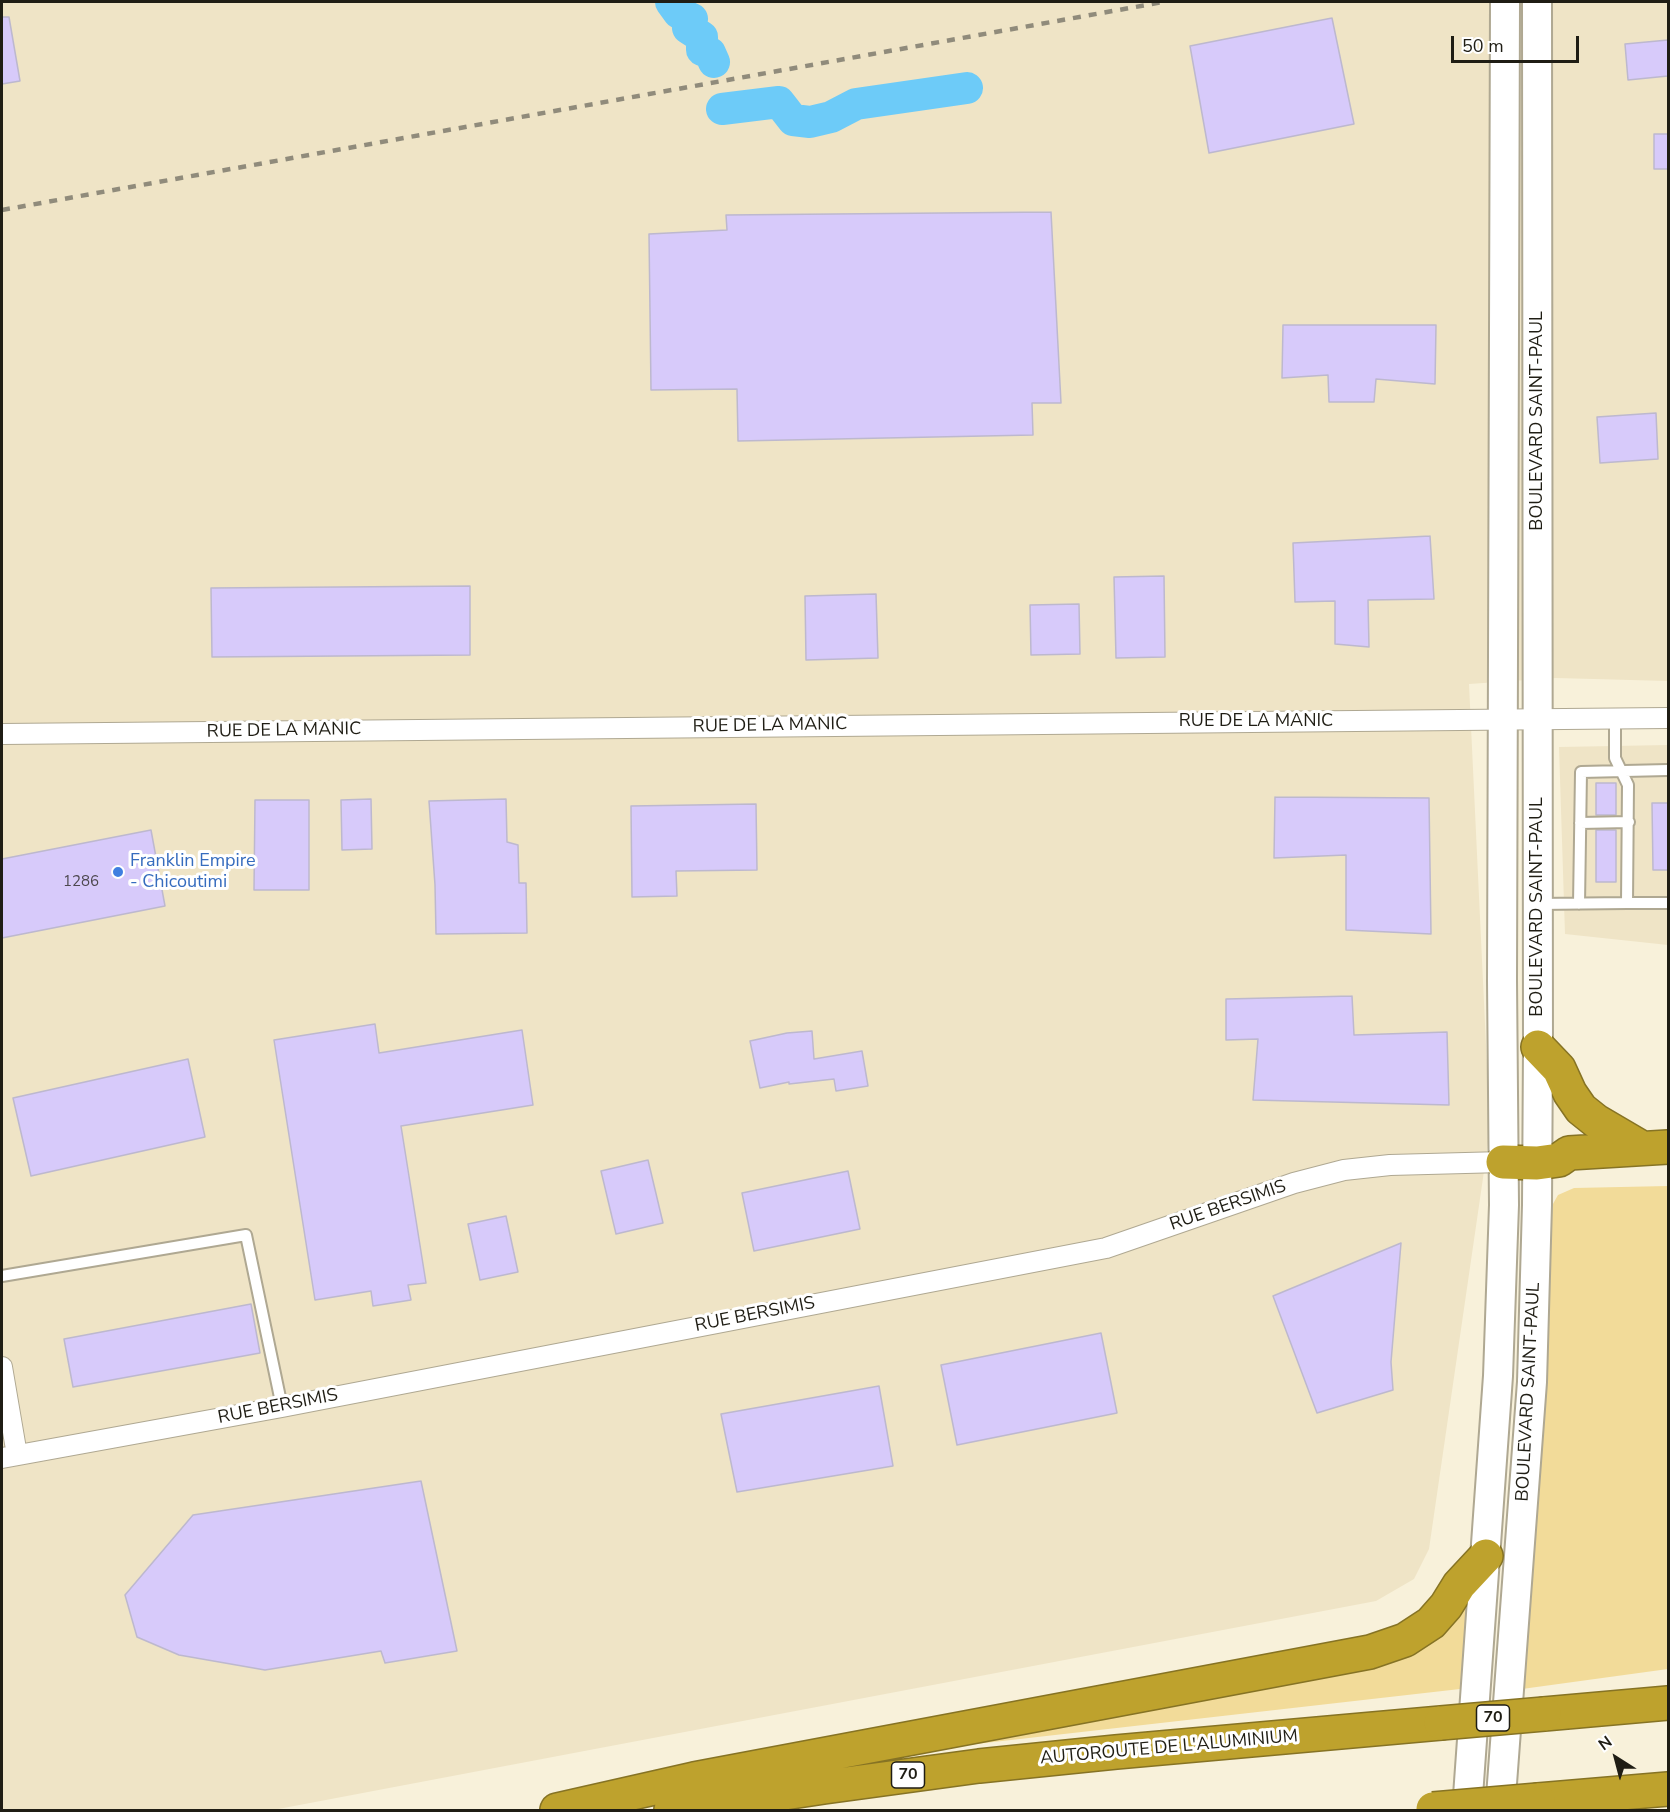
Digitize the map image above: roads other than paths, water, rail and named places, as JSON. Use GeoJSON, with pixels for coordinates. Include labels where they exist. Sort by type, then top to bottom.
{"type":"FeatureCollection","features":[{"type":"Feature","properties":{"kind":"highway"},"geometry":{"type":"LineString","coordinates":[[1538,1047],[1559,1070],[1581,1109],[1596,1120],[1655,1148]]}},
{"type":"Feature","properties":{"kind":"highway"},"geometry":{"type":"LineString","coordinates":[[1548,1162],[1569,1153],[1655,1148]]}},
{"type":"Feature","properties":{"kind":"highway"},"geometry":{"type":"LineString","coordinates":[[1503,1162],[1548,1162],[1576,1172],[1668,1169]]}},
{"type":"Feature","properties":{"kind":"highway"},"geometry":{"type":"LineString","coordinates":[[557,1810],[694,1779],[1370,1652],[1406,1640],[1431,1623],[1446,1606],[1459,1585],[1486,1556]]}},
{"type":"Feature","properties":{"kind":"highway"},"geometry":{"type":"LineString","coordinates":[[1589,1710],[1668,1697]]}},
{"type":"Feature","properties":{"kind":"highway","name":"AUTOROUTE DE L'ALUMINIUM"},"geometry":{"type":"LineString","coordinates":[[671,1810],[979,1766],[1668,1703]]}},
{"type":"Feature","properties":{"kind":"highway"},"geometry":{"type":"LineString","coordinates":[[1427,1810],[1668,1789]]}},
{"type":"Feature","properties":{"kind":"main road","name":"BOULEVARD SAINT-PAUL"},"geometry":{"type":"LineString","coordinates":[[1467,1810],[1500,1328],[1503,1162],[1505,2]]}},
{"type":"Feature","properties":{"kind":"main road","name":"BOULEVARD SAINT-PAUL"},"geometry":{"type":"LineString","coordinates":[[1500,1810],[1548,1162],[1538,1047],[1537,2]]}},
{"type":"Feature","properties":{"kind":"street","name":"RUE DE LA MANIC"},"geometry":{"type":"LineString","coordinates":[[2,734],[1668,718]]}},
{"type":"Feature","properties":{"kind":"street","name":"RUE BERSIMIS"},"geometry":{"type":"LineString","coordinates":[[9,1456],[282,1407],[1106,1248],[1294,1183],[1344,1170],[1390,1165],[1503,1162]]}},
{"type":"Feature","properties":{"kind":"street"},"geometry":{"type":"LineString","coordinates":[[2,1366],[9,1456]]}},
{"type":"Feature","properties":{"kind":"lane"},"geometry":{"type":"LineString","coordinates":[[1615,719],[1615,758],[1628,785],[1627,903]]}},
{"type":"Feature","properties":{"kind":"lane"},"geometry":{"type":"LineString","coordinates":[[1579,904],[1581,772],[1668,770]]}},
{"type":"Feature","properties":{"kind":"lane"},"geometry":{"type":"LineString","coordinates":[[1580,823],[1629,822]]}},
{"type":"Feature","properties":{"kind":"lane"},"geometry":{"type":"LineString","coordinates":[[1538,904],[1668,903]]}},
{"type":"Feature","properties":{"kind":"lane"},"geometry":{"type":"LineString","coordinates":[[2,1276],[246,1235],[282,1407]]}},
{"type":"Feature","properties":{"kind":"waterway"},"geometry":{"type":"LineString","coordinates":[[671,2],[679,13],[692,19],[688,28],[702,37],[702,50],[710,53],[714,62]]}},
{"type":"Feature","properties":{"kind":"waterway"},"geometry":{"type":"LineString","coordinates":[[722,109],[779,102],[793,120],[810,122],[831,117],[856,104],[967,88]]}},
{"type":"Feature","properties":{"kind":"railway"},"geometry":{"type":"LineString","coordinates":[[2,210],[1163,2]]}},
{"type":"Feature","properties":{"kind":"place","name":"Franklin Empire - Chicoutimi"},"geometry":{"type":"Point","coordinates":[118,872]}}]}
